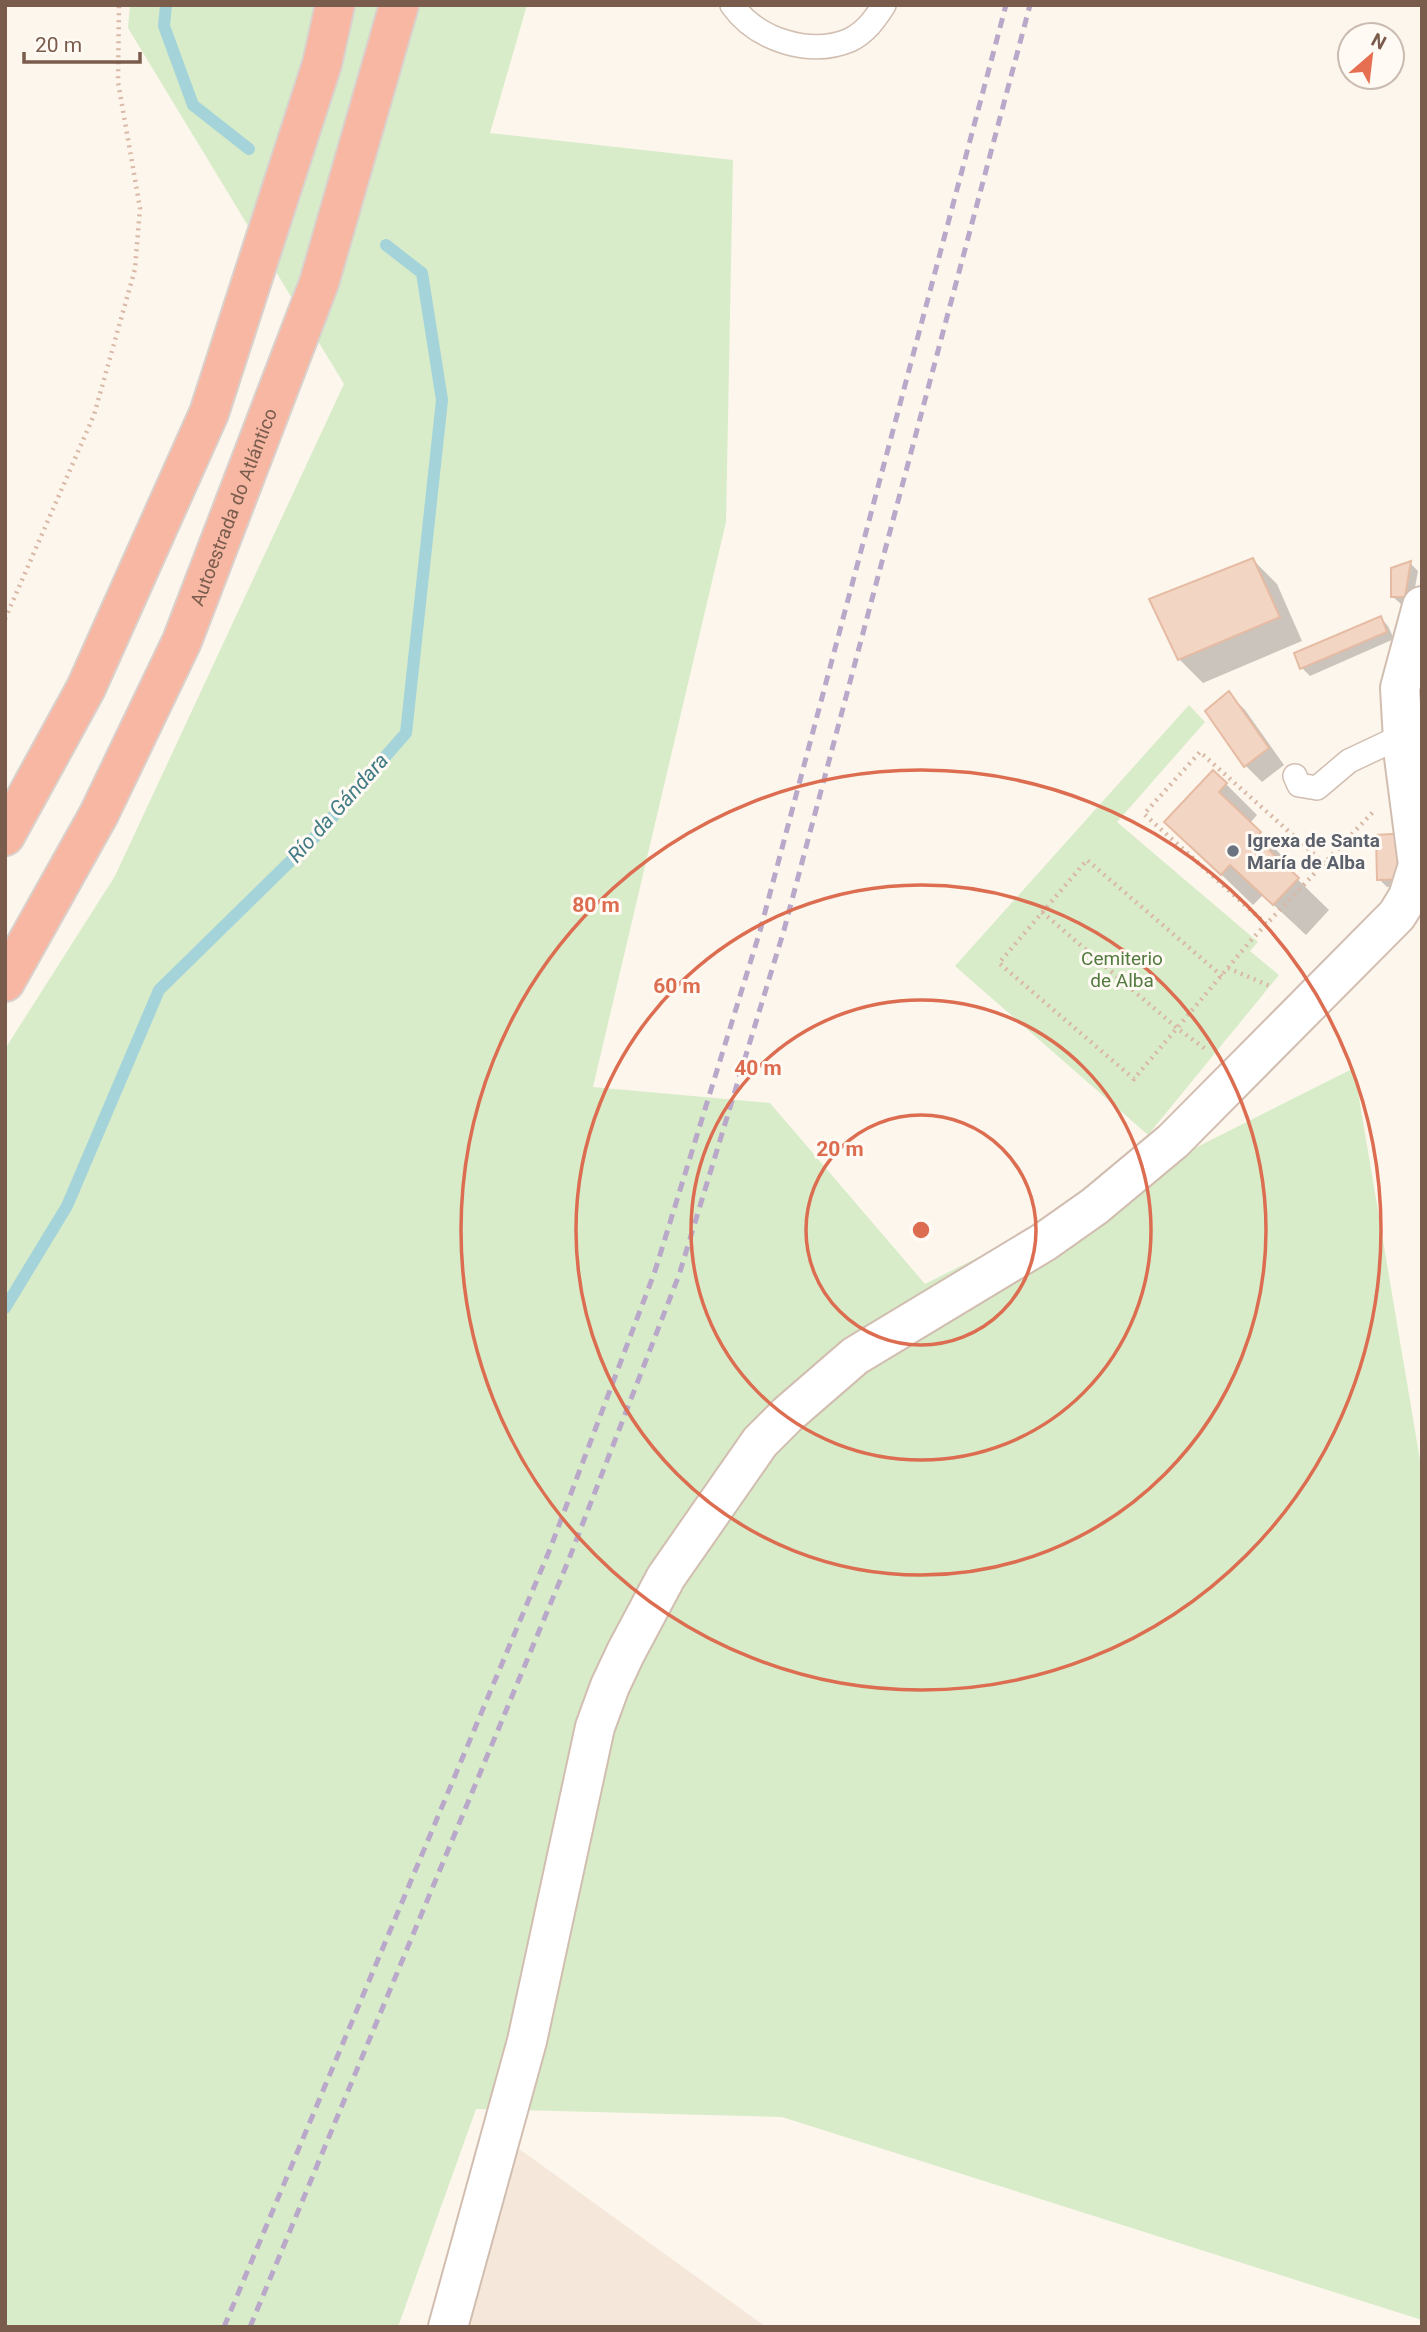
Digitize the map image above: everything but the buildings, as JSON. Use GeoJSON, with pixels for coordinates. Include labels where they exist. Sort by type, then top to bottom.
{"type":"FeatureCollection","features":[{"type":"Feature","properties":{"kind":"highway"},"geometry":{"type":"LineString","coordinates":[[5,836],[86,688],[209,413],[322,64],[335,5]]}},
{"type":"Feature","properties":{"kind":"highway","name":"Autoestrada do Atlántico"},"geometry":{"type":"LineString","coordinates":[[5,982],[99,814],[182,641],[319,283],[399,5]]}},
{"type":"Feature","properties":{"kind":"street"},"geometry":{"type":"LineString","coordinates":[[448,2327],[527,2041],[595,1727],[626,1652],[666,1577],[760,1442],[788,1413],[855,1356],[1045,1242],[1095,1206],[1173,1141],[1397,915],[1408,897],[1418,865],[1402,736],[1400,688],[1422,606]]}},
{"type":"Feature","properties":{"kind":"lane"},"geometry":{"type":"LineString","coordinates":[[732,5],[741,18],[767,34],[799,47],[824,46],[850,40],[871,25],[884,5]]}},
{"type":"Feature","properties":{"kind":"lane"},"geometry":{"type":"LineString","coordinates":[[1295,776],[1298,785],[1317,788],[1349,761],[1402,736]]}},
{"type":"Feature","properties":{"kind":"path"},"geometry":{"type":"LineString","coordinates":[[5,619],[94,415],[135,269],[140,208],[118,82],[118,5]]}},
{"type":"Feature","properties":{"kind":"path"},"geometry":{"type":"LineString","coordinates":[[1266,924],[1144,814],[1200,752],[1324,863]]}},
{"type":"Feature","properties":{"kind":"path"},"geometry":{"type":"LineString","coordinates":[[1222,975],[1087,860],[999,963],[1134,1079],[1266,924],[1377,808],[1410,805]]}},
{"type":"Feature","properties":{"kind":"path"},"geometry":{"type":"LineString","coordinates":[[1042,912],[1177,1028],[1213,1055]]}},
{"type":"Feature","properties":{"kind":"shaded area"},"geometry":{"type":"Polygon","coordinates":[[[511,2143],[766,2327],[456,2327],[511,2143]]]}},
{"type":"Feature","properties":{"kind":"green space"},"geometry":{"type":"Polygon","coordinates":[[[130,5],[527,5],[490,133],[733,160],[726,522],[593,1087],[770,1103],[925,1284],[1354,1068],[1422,1472],[1422,2320],[782,2117],[476,2109],[398,2327],[5,2327],[5,1049],[115,876],[344,384],[128,28],[130,5]]]}},
{"type":"Feature","properties":{"kind":"green space","name":"Cemiterio de Alba"},"geometry":{"type":"Polygon","coordinates":[[[1189,705],[1205,722],[1117,822],[1258,942],[1250,951],[1279,975],[1148,1135],[955,966],[1189,705]]]}},
{"type":"Feature","properties":{"kind":"waterway","name":"Río da Gándara"},"geometry":{"type":"LineString","coordinates":[[166,5],[164,26],[193,105],[249,149]]}},
{"type":"Feature","properties":{"kind":"waterway","name":"Río da Gándara"},"geometry":{"type":"LineString","coordinates":[[5,1308],[67,1206],[159,990],[316,836],[406,733],[442,400],[422,273],[386,245]]}},
{"type":"Feature","properties":{"kind":"railway"},"geometry":{"type":"LineString","coordinates":[[224,2327],[550,1549],[655,1271],[760,931],[1006,5]]}},
{"type":"Feature","properties":{"kind":"railway"},"geometry":{"type":"LineString","coordinates":[[250,2327],[569,1559],[679,1275],[784,930],[1030,5]]}},
{"type":"Feature","properties":{"kind":"place","name":"Igrexa de Santa María de Alba"},"geometry":{"type":"Point","coordinates":[1233,851]}}]}
